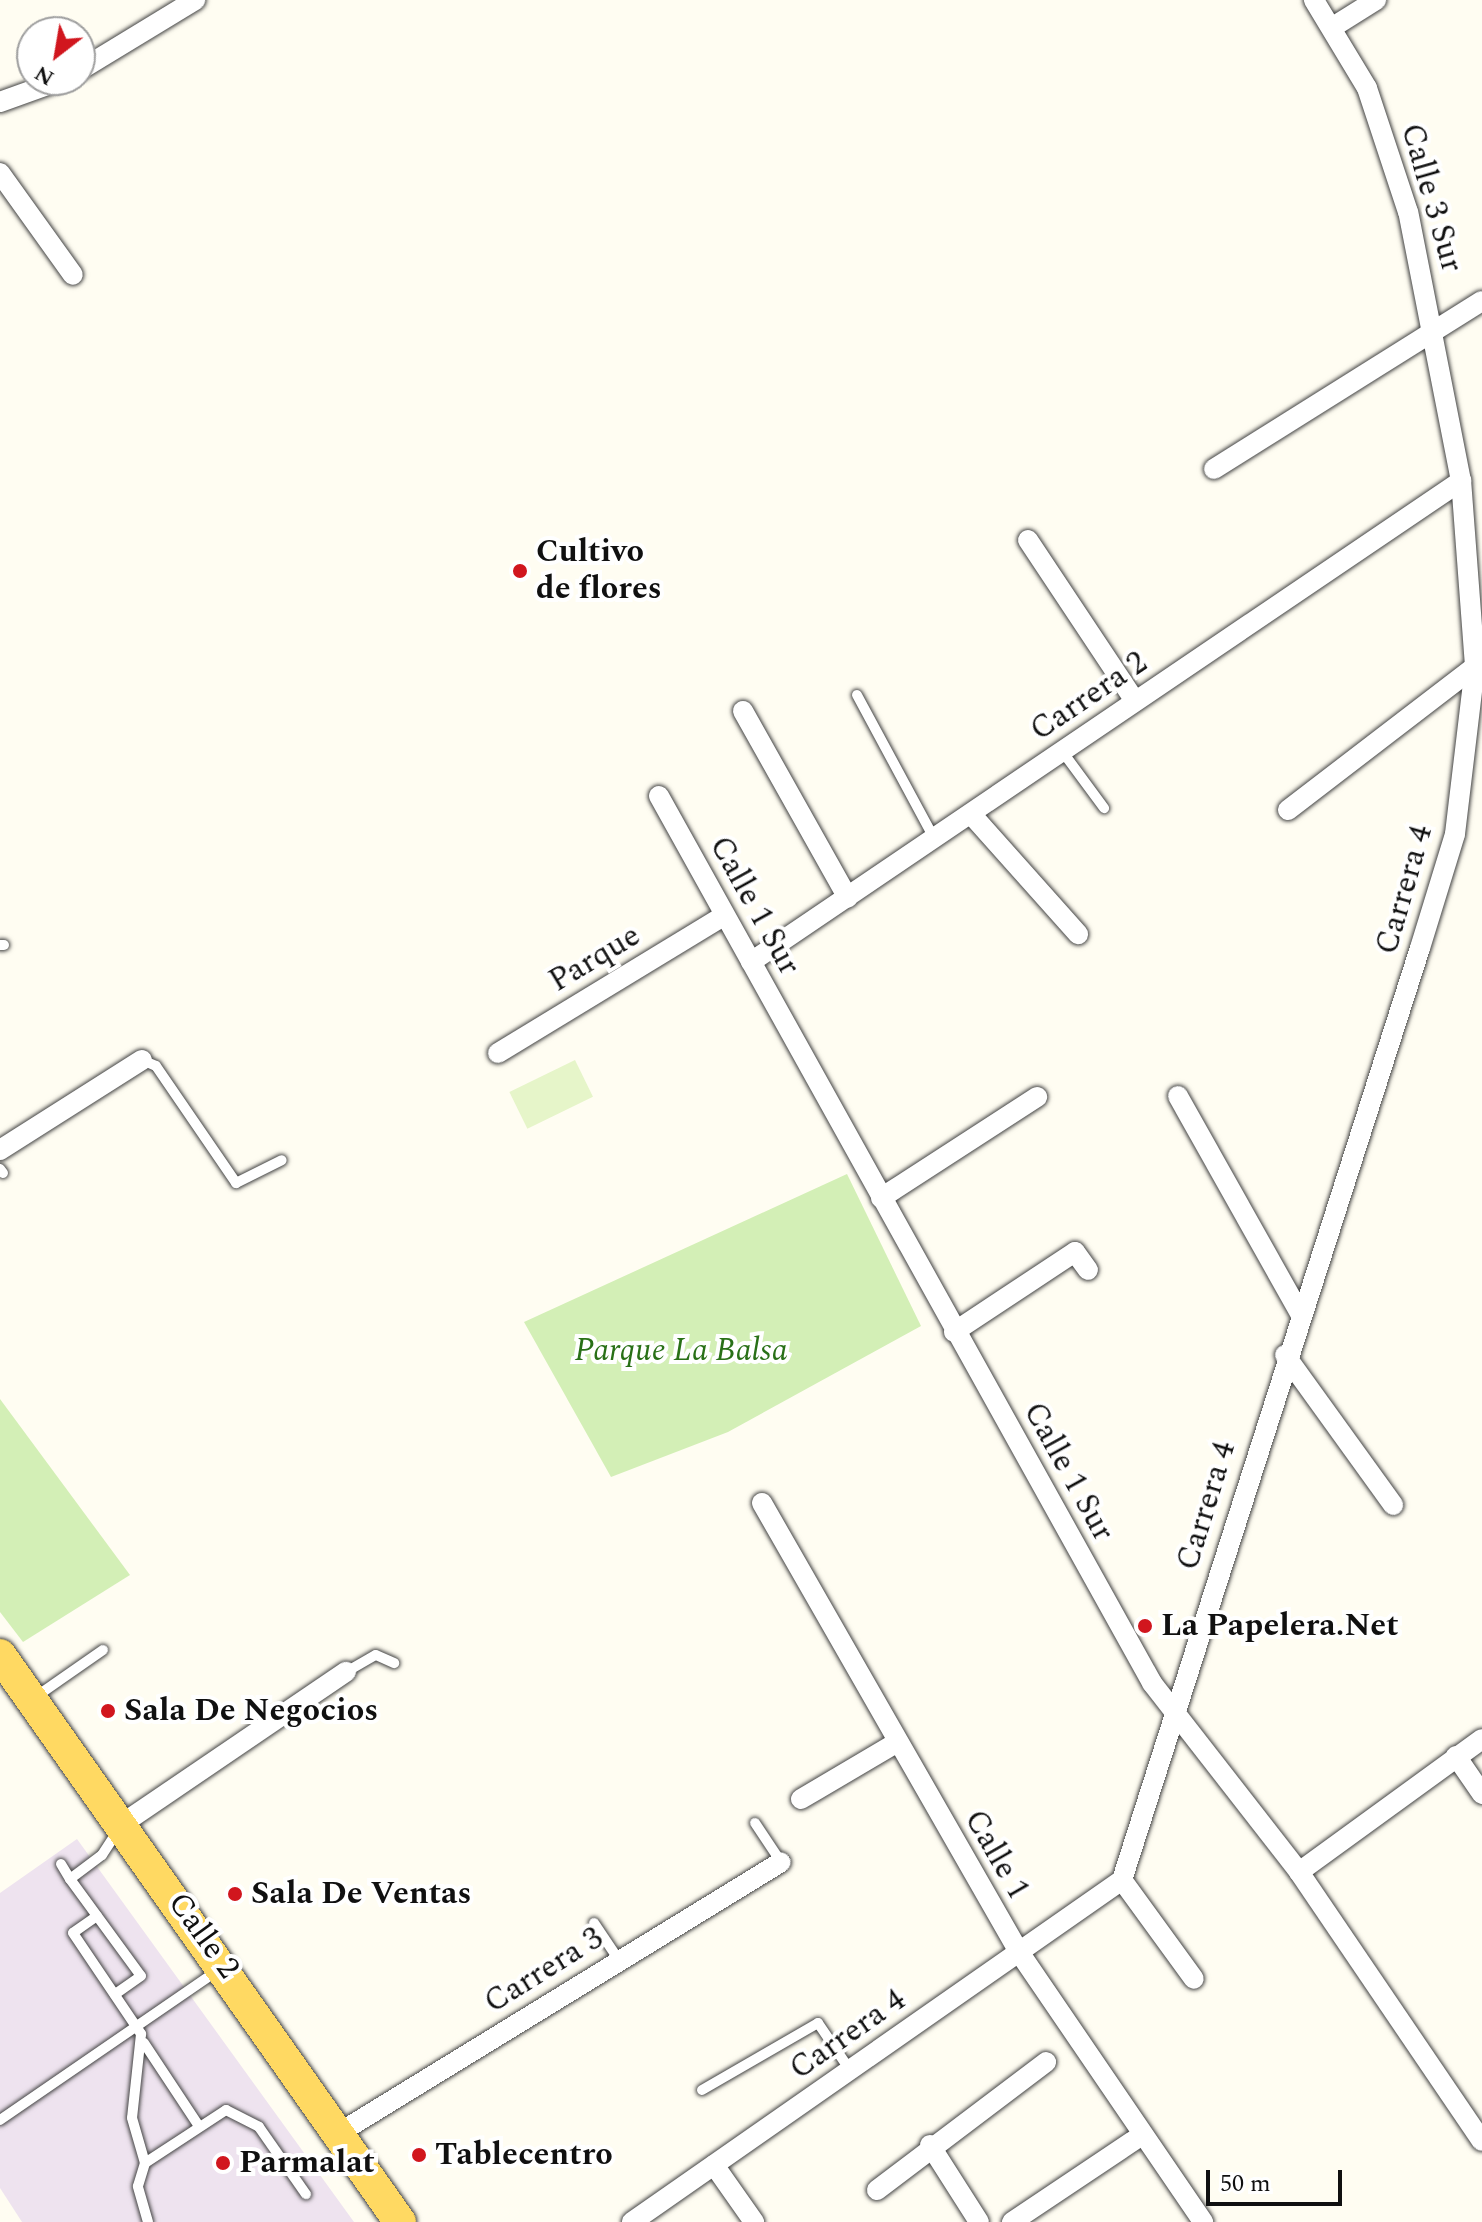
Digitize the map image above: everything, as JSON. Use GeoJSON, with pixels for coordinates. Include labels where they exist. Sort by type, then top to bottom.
{"type":"FeatureCollection","features":[{"type":"Feature","properties":{"kind":"main road","name":"Calle 2"},"geometry":{"type":"LineString","coordinates":[[13,1678],[225,1966],[400,2222]]}},
{"type":"Feature","properties":{"kind":"street"},"geometry":{"type":"LineString","coordinates":[[96,60],[195,0]]}},
{"type":"Feature","properties":{"kind":"street","name":"Calle 3 Sur"},"geometry":{"type":"LineString","coordinates":[[1314,0],[1367,88],[1435,329],[1461,481],[1480,667]]}},
{"type":"Feature","properties":{"kind":"street"},"geometry":{"type":"LineString","coordinates":[[1333,27],[1376,0]]}},
{"type":"Feature","properties":{"kind":"street"},"geometry":{"type":"LineString","coordinates":[[0,173],[73,275]]}},
{"type":"Feature","properties":{"kind":"street"},"geometry":{"type":"LineString","coordinates":[[1214,469],[1482,301]]}},
{"type":"Feature","properties":{"kind":"street","name":"Carrera 2"},"geometry":{"type":"LineString","coordinates":[[751,962],[1461,481]]}},
{"type":"Feature","properties":{"kind":"street"},"geometry":{"type":"LineString","coordinates":[[1028,540],[1135,701]]}},
{"type":"Feature","properties":{"kind":"street"},"geometry":{"type":"LineString","coordinates":[[1288,810],[1480,667]]}},
{"type":"Feature","properties":{"kind":"street","name":"Carrera 4"},"geometry":{"type":"LineString","coordinates":[[632,2222],[1122,1880],[1285,1355],[1455,834],[1480,667]]}},
{"type":"Feature","properties":{"kind":"street"},"geometry":{"type":"LineString","coordinates":[[743,711],[848,898]]}},
{"type":"Feature","properties":{"kind":"street","name":"Calle 1 Sur"},"geometry":{"type":"LineString","coordinates":[[659,796],[954,1332],[1152,1683],[1177,1709],[1299,1872],[1481,2139]]}},
{"type":"Feature","properties":{"kind":"street"},"geometry":{"type":"LineString","coordinates":[[971,814],[1078,934]]}},
{"type":"Feature","properties":{"kind":"street","name":"Parque"},"geometry":{"type":"LineString","coordinates":[[498,1053],[723,916]]}},
{"type":"Feature","properties":{"kind":"street"},"geometry":{"type":"LineString","coordinates":[[0,1150],[142,1060]]}},
{"type":"Feature","properties":{"kind":"street"},"geometry":{"type":"LineString","coordinates":[[1178,1096],[1300,1313]]}},
{"type":"Feature","properties":{"kind":"street"},"geometry":{"type":"LineString","coordinates":[[881,1198],[1037,1097]]}},
{"type":"Feature","properties":{"kind":"street"},"geometry":{"type":"LineString","coordinates":[[954,1332],[1075,1252],[1088,1270]]}},
{"type":"Feature","properties":{"kind":"street"},"geometry":{"type":"LineString","coordinates":[[1285,1355],[1393,1505]]}},
{"type":"Feature","properties":{"kind":"street","name":"Calle 1"},"geometry":{"type":"LineString","coordinates":[[762,1503],[896,1743],[1019,1952],[1203,2222]]}},
{"type":"Feature","properties":{"kind":"street"},"geometry":{"type":"LineString","coordinates":[[122,1824],[346,1672]]}},
{"type":"Feature","properties":{"kind":"street"},"geometry":{"type":"LineString","coordinates":[[1299,1872],[1482,1739]]}},
{"type":"Feature","properties":{"kind":"street"},"geometry":{"type":"LineString","coordinates":[[801,1799],[896,1743]]}},
{"type":"Feature","properties":{"kind":"street"},"geometry":{"type":"LineString","coordinates":[[1456,1756],[1482,1794]]}},
{"type":"Feature","properties":{"kind":"street","name":"Carrera 3"},"geometry":{"type":"LineString","coordinates":[[339,2133],[781,1862]]}},
{"type":"Feature","properties":{"kind":"street"},"geometry":{"type":"LineString","coordinates":[[1122,1880],[1194,1979]]}},
{"type":"Feature","properties":{"kind":"street"},"geometry":{"type":"LineString","coordinates":[[877,2190],[930,2145],[1046,2062]]}},
{"type":"Feature","properties":{"kind":"street"},"geometry":{"type":"LineString","coordinates":[[1012,2222],[1142,2135]]}},
{"type":"Feature","properties":{"kind":"street"},"geometry":{"type":"LineString","coordinates":[[930,2145],[979,2222]]}},
{"type":"Feature","properties":{"kind":"street"},"geometry":{"type":"LineString","coordinates":[[714,2165],[754,2222]]}},
{"type":"Feature","properties":{"kind":"lane"},"geometry":{"type":"LineString","coordinates":[[857,695],[934,838]]}},
{"type":"Feature","properties":{"kind":"lane"},"geometry":{"type":"LineString","coordinates":[[1062,751],[1104,808]]}},
{"type":"Feature","properties":{"kind":"lane"},"geometry":{"type":"LineString","coordinates":[[142,1060],[156,1066],[236,1183],[282,1160]]}},
{"type":"Feature","properties":{"kind":"lane"},"geometry":{"type":"LineString","coordinates":[[13,1678],[103,1650]]}},
{"type":"Feature","properties":{"kind":"lane"},"geometry":{"type":"LineString","coordinates":[[346,1672],[376,1655],[394,1663]]}},
{"type":"Feature","properties":{"kind":"lane"},"geometry":{"type":"LineString","coordinates":[[755,1823],[781,1862]]}},
{"type":"Feature","properties":{"kind":"lane"},"geometry":{"type":"LineString","coordinates":[[70,1879],[102,1855],[122,1824]]}},
{"type":"Feature","properties":{"kind":"lane"},"geometry":{"type":"LineString","coordinates":[[61,1864],[141,1976],[115,1994]]}},
{"type":"Feature","properties":{"kind":"lane"},"geometry":{"type":"LineString","coordinates":[[97,1916],[73,1933],[136,2023],[144,2043],[199,2126]]}},
{"type":"Feature","properties":{"kind":"lane"},"geometry":{"type":"LineString","coordinates":[[594,1923],[619,1960]]}},
{"type":"Feature","properties":{"kind":"lane"},"geometry":{"type":"LineString","coordinates":[[0,2120],[136,2023],[225,1966]]}},
{"type":"Feature","properties":{"kind":"lane"},"geometry":{"type":"LineString","coordinates":[[702,2090],[818,2023],[850,2070]]}},
{"type":"Feature","properties":{"kind":"lane"},"geometry":{"type":"LineString","coordinates":[[144,2043],[132,2118],[145,2163],[138,2186],[148,2222]]}},
{"type":"Feature","properties":{"kind":"lane"},"geometry":{"type":"LineString","coordinates":[[145,2163],[226,2110],[246,2117],[306,2194]]}},
{"type":"Feature","properties":{"kind":"shaded area","name":"Parmalat"},"geometry":{"type":"Polygon","coordinates":[[[77,1839],[354,2222],[22,2222],[0,2188],[0,1893],[77,1839]]]}},
{"type":"Feature","properties":{"kind":"green space"},"geometry":{"type":"Polygon","coordinates":[[[575,1060],[593,1097],[527,1129],[509,1092],[575,1060]]]}},
{"type":"Feature","properties":{"kind":"green space","name":"Parque La Balsa"},"geometry":{"type":"Polygon","coordinates":[[[847,1174],[921,1326],[728,1432],[611,1477],[524,1322],[847,1174]]]}},
{"type":"Feature","properties":{"kind":"green space"},"geometry":{"type":"Polygon","coordinates":[[[0,1399],[130,1575],[23,1642],[0,1612],[0,1399]]]}},
{"type":"Feature","properties":{"kind":"place","name":"Cultivo de flores"},"geometry":{"type":"Point","coordinates":[520,571]}},
{"type":"Feature","properties":{"kind":"place","name":"La Papelera.Net"},"geometry":{"type":"Point","coordinates":[1145,1626]}},
{"type":"Feature","properties":{"kind":"place","name":"Sala De Negocios"},"geometry":{"type":"Point","coordinates":[108,1711]}},
{"type":"Feature","properties":{"kind":"place","name":"Sala De Ventas"},"geometry":{"type":"Point","coordinates":[235,1894]}},
{"type":"Feature","properties":{"kind":"place","name":"Tablecentro"},"geometry":{"type":"Point","coordinates":[419,2155]}},
{"type":"Feature","properties":{"kind":"place","name":"Parmalat"},"geometry":{"type":"Point","coordinates":[223,2163]}}]}
